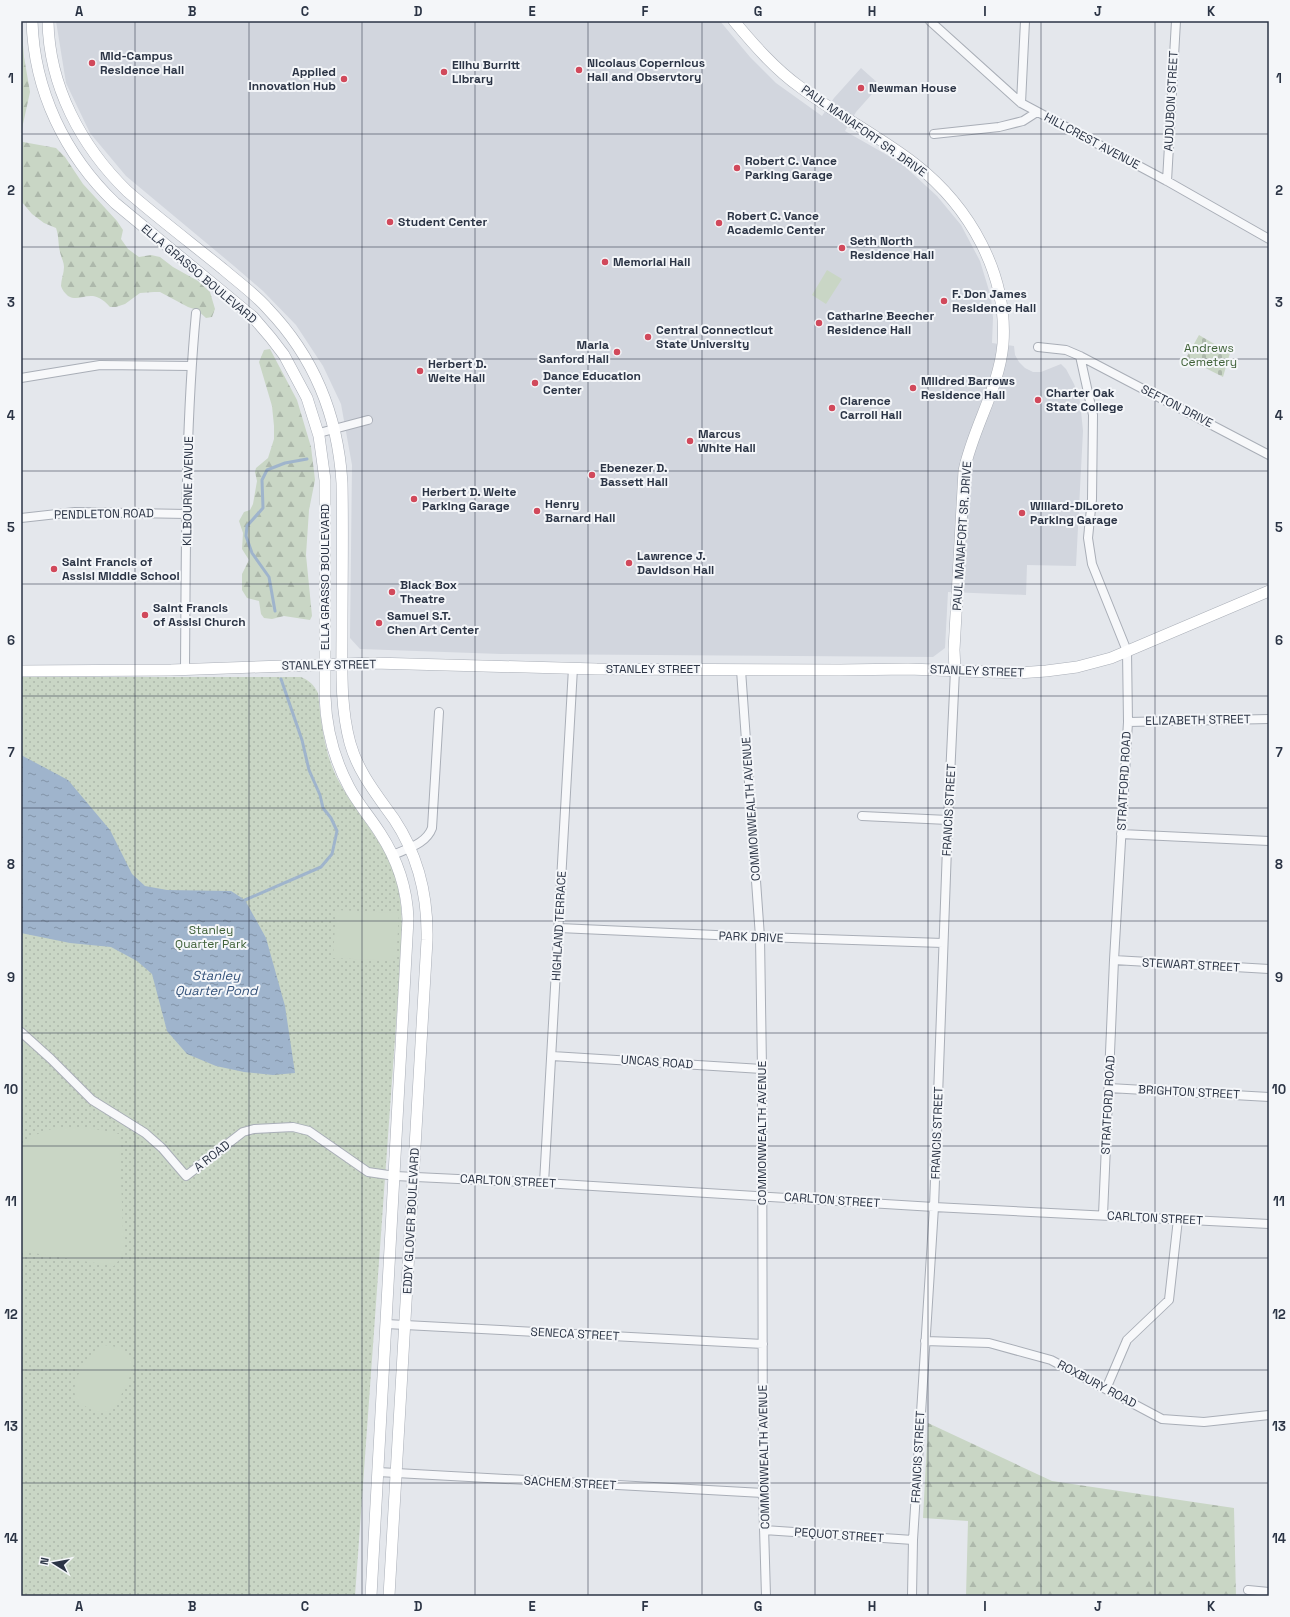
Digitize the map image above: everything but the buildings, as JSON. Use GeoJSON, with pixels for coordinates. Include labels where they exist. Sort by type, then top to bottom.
{"type":"FeatureCollection","features":[{"type":"Feature","properties":{"kind":"main road","name":"ELLA GRASSO BOULEVARD"},"geometry":{"type":"LineString","coordinates":[[32,21],[36,63],[43,90],[59,129],[76,157],[97,185],[115,203],[249,313],[278,346],[303,389],[318,433],[322,452],[325,486],[325,664]]}},
{"type":"Feature","properties":{"kind":"main road","name":"ELLA GRASSO BOULEVARD"},"geometry":{"type":"LineString","coordinates":[[48,21],[51,50],[61,90],[72,117],[87,143],[126,191],[264,304],[293,339],[308,362],[319,384],[335,429],[342,483],[342,664]]}},
{"type":"Feature","properties":{"kind":"main road","name":"PAUL MANAFORT SR. DRIVE"},"geometry":{"type":"LineString","coordinates":[[734,21],[751,42],[798,86],[914,163],[937,184],[956,204],[972,228],[986,254],[995,276],[1003,313],[1003,347],[997,377],[968,452],[964,471],[954,650],[955,670]]}},
{"type":"Feature","properties":{"kind":"main road"},"geometry":{"type":"LineString","coordinates":[[197,270],[207,257]]}},
{"type":"Feature","properties":{"kind":"main road"},"geometry":{"type":"LineString","coordinates":[[208,279],[218,266]]}},
{"type":"Feature","properties":{"kind":"main road","name":"STANLEY STREET"},"geometry":{"type":"LineString","coordinates":[[21,671],[185,669],[325,664],[422,664],[741,670],[955,670],[1022,672],[1062,670],[1098,662],[1127,651],[1269,591]]}},
{"type":"Feature","properties":{"kind":"main road","name":"EDDY GLOVER BOULEVARD"},"geometry":{"type":"LineString","coordinates":[[325,664],[327,721],[335,756],[349,788],[380,833],[393,855],[403,883],[408,912],[408,942],[371,1596]]}},
{"type":"Feature","properties":{"kind":"main road","name":"EDDY GLOVER BOULEVARD"},"geometry":{"type":"LineString","coordinates":[[342,664],[344,714],[349,738],[356,760],[368,783],[394,819],[410,848],[421,880],[426,913],[427,940],[390,1596]]}},
{"type":"Feature","properties":{"kind":"main road"},"geometry":{"type":"LineString","coordinates":[[404,1009],[423,1010]]}},
{"type":"Feature","properties":{"kind":"street","name":"HILLCREST AVENUE"},"geometry":{"type":"LineString","coordinates":[[930,21],[1022,103],[1167,181],[1269,239]]}},
{"type":"Feature","properties":{"kind":"street"},"geometry":{"type":"LineString","coordinates":[[1022,103],[1025,21]]}},
{"type":"Feature","properties":{"kind":"street","name":"AUDUBON STREET"},"geometry":{"type":"LineString","coordinates":[[1167,181],[1176,21]]}},
{"type":"Feature","properties":{"kind":"street"},"geometry":{"type":"LineString","coordinates":[[934,134],[1000,127],[1023,121],[1037,112]]}},
{"type":"Feature","properties":{"kind":"street","name":"KILBOURNE AVENUE"},"geometry":{"type":"LineString","coordinates":[[185,669],[191,366],[196,312]]}},
{"type":"Feature","properties":{"kind":"street","name":"SEFTON DRIVE"},"geometry":{"type":"LineString","coordinates":[[1038,347],[1066,350],[1080,356],[1269,455]]}},
{"type":"Feature","properties":{"kind":"street","name":"STRATFORD ROAD"},"geometry":{"type":"LineString","coordinates":[[1080,356],[1092,415],[1092,499],[1088,538],[1092,564],[1127,651],[1128,722],[1114,960],[1103,1215]]}},
{"type":"Feature","properties":{"kind":"street"},"geometry":{"type":"LineString","coordinates":[[21,378],[100,366],[191,366]]}},
{"type":"Feature","properties":{"kind":"street"},"geometry":{"type":"LineString","coordinates":[[318,433],[368,420]]}},
{"type":"Feature","properties":{"kind":"street","name":"PENDLETON ROAD"},"geometry":{"type":"LineString","coordinates":[[21,518],[75,512],[187,514]]}},
{"type":"Feature","properties":{"kind":"street","name":"HIGHLAND TERRACE"},"geometry":{"type":"LineString","coordinates":[[544,1183],[573,668]]}},
{"type":"Feature","properties":{"kind":"street","name":"COMMONWEALTH AVENUE"},"geometry":{"type":"LineString","coordinates":[[741,670],[760,938],[762,1069],[763,1494],[766,1596]]}},
{"type":"Feature","properties":{"kind":"street","name":"FRANCIS STREET"},"geometry":{"type":"LineString","coordinates":[[912,1596],[913,1540],[934,1207],[943,943],[955,670]]}},
{"type":"Feature","properties":{"kind":"street"},"geometry":{"type":"LineString","coordinates":[[393,855],[422,842],[429,836],[432,828],[439,712]]}},
{"type":"Feature","properties":{"kind":"street","name":"ELIZABETH STREET"},"geometry":{"type":"LineString","coordinates":[[1128,722],[1269,719]]}},
{"type":"Feature","properties":{"kind":"street"},"geometry":{"type":"LineString","coordinates":[[862,816],[948,820]]}},
{"type":"Feature","properties":{"kind":"street"},"geometry":{"type":"LineString","coordinates":[[1121,834],[1269,841]]}},
{"type":"Feature","properties":{"kind":"street","name":"PARK DRIVE"},"geometry":{"type":"LineString","coordinates":[[559,928],[760,938],[943,943]]}},
{"type":"Feature","properties":{"kind":"street","name":"STEWART STREET"},"geometry":{"type":"LineString","coordinates":[[1114,960],[1269,969]]}},
{"type":"Feature","properties":{"kind":"street","name":"A ROAD"},"geometry":{"type":"LineString","coordinates":[[21,1032],[51,1059],[92,1100],[145,1133],[162,1148],[186,1176],[243,1132],[254,1129],[283,1126],[309,1131],[368,1172],[395,1176]]}},
{"type":"Feature","properties":{"kind":"street","name":"UNCAS ROAD"},"geometry":{"type":"LineString","coordinates":[[552,1056],[762,1069]]}},
{"type":"Feature","properties":{"kind":"street","name":"BRIGHTON STREET"},"geometry":{"type":"LineString","coordinates":[[1109,1088],[1269,1097]]}},
{"type":"Feature","properties":{"kind":"street","name":"CARLTON STREET"},"geometry":{"type":"LineString","coordinates":[[395,1176],[544,1183],[934,1207],[1269,1224]]}},
{"type":"Feature","properties":{"kind":"street"},"geometry":{"type":"LineString","coordinates":[[1106,1389],[1126,1340],[1169,1300],[1178,1219]]}},
{"type":"Feature","properties":{"kind":"street","name":"SENECA STREET"},"geometry":{"type":"LineString","coordinates":[[386,1324],[763,1344]]}},
{"type":"Feature","properties":{"kind":"street","name":"ROXBURY ROAD"},"geometry":{"type":"LineString","coordinates":[[925,1341],[989,1342],[1051,1360],[1162,1419],[1204,1422],[1269,1415]]}},
{"type":"Feature","properties":{"kind":"street","name":"SACHEM STREET"},"geometry":{"type":"LineString","coordinates":[[378,1472],[763,1494]]}},
{"type":"Feature","properties":{"kind":"street","name":"PEQUOT STREET"},"geometry":{"type":"LineString","coordinates":[[764,1530],[913,1540]]}},
{"type":"Feature","properties":{"kind":"street"},"geometry":{"type":"LineString","coordinates":[[1248,1590],[1269,1592]]}},
{"type":"Feature","properties":{"kind":"shaded area","name":"Central Connecticut State University"},"geometry":{"type":"Polygon","coordinates":[[[56,21],[720,21],[750,57],[776,83],[822,116],[834,98],[861,68],[880,85],[856,112],[845,131],[901,163],[937,196],[961,225],[980,261],[991,297],[993,318],[992,343],[1014,346],[1015,355],[1019,362],[1025,368],[1033,372],[1041,372],[1061,364],[1066,369],[1074,384],[1080,401],[1083,431],[1076,566],[1027,565],[1026,595],[948,592],[945,648],[933,657],[501,654],[360,649],[350,638],[352,465],[341,404],[323,366],[296,325],[263,291],[126,176],[90,133],[66,83],[56,21]]]}},
{"type":"Feature","properties":{"kind":"green space"},"geometry":{"type":"Polygon","coordinates":[[[21,21],[24,57],[30,92],[21,133],[21,21]]]}},
{"type":"Feature","properties":{"kind":"green space"},"geometry":{"type":"Polygon","coordinates":[[[21,133],[23,142],[56,148],[65,157],[83,184],[117,221],[123,230],[121,239],[128,249],[139,257],[151,255],[160,257],[173,267],[198,281],[210,292],[215,309],[212,317],[206,318],[197,310],[188,307],[160,292],[140,293],[125,304],[116,307],[110,307],[97,297],[87,296],[73,298],[68,296],[61,286],[64,265],[56,228],[44,223],[32,214],[21,201],[21,133]]]}},
{"type":"Feature","properties":{"kind":"green space"},"geometry":{"type":"Polygon","coordinates":[[[827,270],[842,279],[826,304],[812,295],[827,270]]]}},
{"type":"Feature","properties":{"kind":"green space","name":"Andrews Cemetery"},"geometry":{"type":"Polygon","coordinates":[[[1199,335],[1230,353],[1223,377],[1186,358],[1199,335]]]}},
{"type":"Feature","properties":{"kind":"green space"},"geometry":{"type":"Polygon","coordinates":[[[270,349],[297,400],[311,447],[315,480],[309,510],[306,555],[312,616],[310,620],[284,616],[272,619],[264,618],[261,614],[259,601],[247,598],[242,590],[242,574],[249,560],[242,549],[243,533],[239,521],[244,512],[250,510],[253,504],[257,481],[255,472],[256,468],[268,458],[274,439],[272,406],[259,362],[264,350],[270,349]]]}},
{"type":"Feature","properties":{"kind":"green space","name":"Stanley Quarter Park"},"geometry":{"type":"Polygon","coordinates":[[[21,677],[301,677],[311,684],[318,693],[326,746],[336,776],[380,844],[392,866],[401,903],[401,955],[355,1596],[21,1596],[21,677]]]}},
{"type":"Feature","properties":{"kind":"green space"},"geometry":{"type":"Polygon","coordinates":[[[336,910],[399,913],[396,961],[333,958],[336,910]]]}},
{"type":"Feature","properties":{"kind":"green space"},"geometry":{"type":"Polygon","coordinates":[[[57,1127],[88,1128],[119,1134],[124,1254],[114,1266],[21,1251],[21,1148],[35,1135],[57,1127]]]}},
{"type":"Feature","properties":{"kind":"green space"},"geometry":{"type":"Polygon","coordinates":[[[104,1345],[115,1347],[128,1354],[132,1365],[128,1380],[116,1406],[109,1411],[101,1412],[89,1408],[81,1403],[75,1395],[75,1389],[76,1382],[83,1366],[93,1353],[104,1345]]]}},
{"type":"Feature","properties":{"kind":"green space"},"geometry":{"type":"Polygon","coordinates":[[[928,1423],[1052,1481],[1234,1508],[1236,1596],[966,1596],[968,1521],[923,1518],[928,1423]]]}},
{"type":"Feature","properties":{"kind":"water","name":"Stanley Quarter Pond"},"geometry":{"type":"Polygon","coordinates":[[[21,755],[68,780],[110,830],[132,874],[145,886],[167,890],[231,891],[245,900],[266,938],[285,1006],[295,1073],[273,1075],[244,1072],[216,1066],[187,1054],[167,1031],[152,974],[137,961],[111,947],[70,943],[21,933],[21,755]]]}},
{"type":"Feature","properties":{"kind":"waterway"},"geometry":{"type":"LineString","coordinates":[[275,611],[269,577],[252,553],[246,536],[247,526],[263,508],[262,480],[267,470],[285,463],[307,459]]}},
{"type":"Feature","properties":{"kind":"waterway"},"geometry":{"type":"LineString","coordinates":[[245,900],[321,867],[332,854],[337,831],[331,818],[323,808],[320,795],[309,770],[302,740],[281,679]]}},
{"type":"Feature","properties":{"kind":"place","name":"Mid-Campus Residence Hall"},"geometry":{"type":"Point","coordinates":[92,63]}},
{"type":"Feature","properties":{"kind":"place","name":"Nicolaus Copernicus Hall and Observtory"},"geometry":{"type":"Point","coordinates":[579,70]}},
{"type":"Feature","properties":{"kind":"place","name":"Elihu Burritt Library"},"geometry":{"type":"Point","coordinates":[444,72]}},
{"type":"Feature","properties":{"kind":"place","name":"Applied Innovation Hub"},"geometry":{"type":"Point","coordinates":[344,79]}},
{"type":"Feature","properties":{"kind":"place","name":"Newman House"},"geometry":{"type":"Point","coordinates":[861,88]}},
{"type":"Feature","properties":{"kind":"place","name":"Robert C. Vance Parking Garage"},"geometry":{"type":"Point","coordinates":[737,168]}},
{"type":"Feature","properties":{"kind":"place","name":"Student Center"},"geometry":{"type":"Point","coordinates":[390,222]}},
{"type":"Feature","properties":{"kind":"place","name":"Robert C. Vance Academic Center"},"geometry":{"type":"Point","coordinates":[719,223]}},
{"type":"Feature","properties":{"kind":"place","name":"Seth North Residence Hall"},"geometry":{"type":"Point","coordinates":[842,248]}},
{"type":"Feature","properties":{"kind":"place","name":"Memorial Hall"},"geometry":{"type":"Point","coordinates":[605,262]}},
{"type":"Feature","properties":{"kind":"place","name":"F. Don James Residence Hall"},"geometry":{"type":"Point","coordinates":[944,301]}},
{"type":"Feature","properties":{"kind":"place","name":"Catharine Beecher Residence Hall"},"geometry":{"type":"Point","coordinates":[819,323]}},
{"type":"Feature","properties":{"kind":"place","name":"Central Connecticut State University"},"geometry":{"type":"Point","coordinates":[648,337]}},
{"type":"Feature","properties":{"kind":"place","name":"Maria Sanford Hall"},"geometry":{"type":"Point","coordinates":[617,352]}},
{"type":"Feature","properties":{"kind":"place","name":"Herbert D. Welte Hall"},"geometry":{"type":"Point","coordinates":[420,371]}},
{"type":"Feature","properties":{"kind":"place","name":"Dance Education Center"},"geometry":{"type":"Point","coordinates":[535,383]}},
{"type":"Feature","properties":{"kind":"place","name":"Mildred Barrows Residence Hall"},"geometry":{"type":"Point","coordinates":[913,388]}},
{"type":"Feature","properties":{"kind":"place","name":"Charter Oak State College"},"geometry":{"type":"Point","coordinates":[1038,400]}},
{"type":"Feature","properties":{"kind":"place","name":"Clarence Carroll Hall"},"geometry":{"type":"Point","coordinates":[832,408]}},
{"type":"Feature","properties":{"kind":"place","name":"Marcus White Hall"},"geometry":{"type":"Point","coordinates":[690,441]}},
{"type":"Feature","properties":{"kind":"place","name":"Ebenezer D. Bassett Hall"},"geometry":{"type":"Point","coordinates":[592,475]}},
{"type":"Feature","properties":{"kind":"place","name":"Herbert D. Welte Parking Garage"},"geometry":{"type":"Point","coordinates":[414,499]}},
{"type":"Feature","properties":{"kind":"place","name":"Henry Barnard Hall"},"geometry":{"type":"Point","coordinates":[537,511]}},
{"type":"Feature","properties":{"kind":"place","name":"Willard-DiLoreto Parking Garage"},"geometry":{"type":"Point","coordinates":[1022,513]}},
{"type":"Feature","properties":{"kind":"place","name":"Lawrence J. Davidson Hall"},"geometry":{"type":"Point","coordinates":[629,563]}},
{"type":"Feature","properties":{"kind":"place","name":"Saint Francis of Assisi Middle School"},"geometry":{"type":"Point","coordinates":[54,569]}},
{"type":"Feature","properties":{"kind":"place","name":"Black Box Theatre"},"geometry":{"type":"Point","coordinates":[392,592]}},
{"type":"Feature","properties":{"kind":"place","name":"Saint Francis of Assisi Church"},"geometry":{"type":"Point","coordinates":[145,615]}},
{"type":"Feature","properties":{"kind":"place","name":"Samuel S.T. Chen Art Center"},"geometry":{"type":"Point","coordinates":[379,623]}}]}
